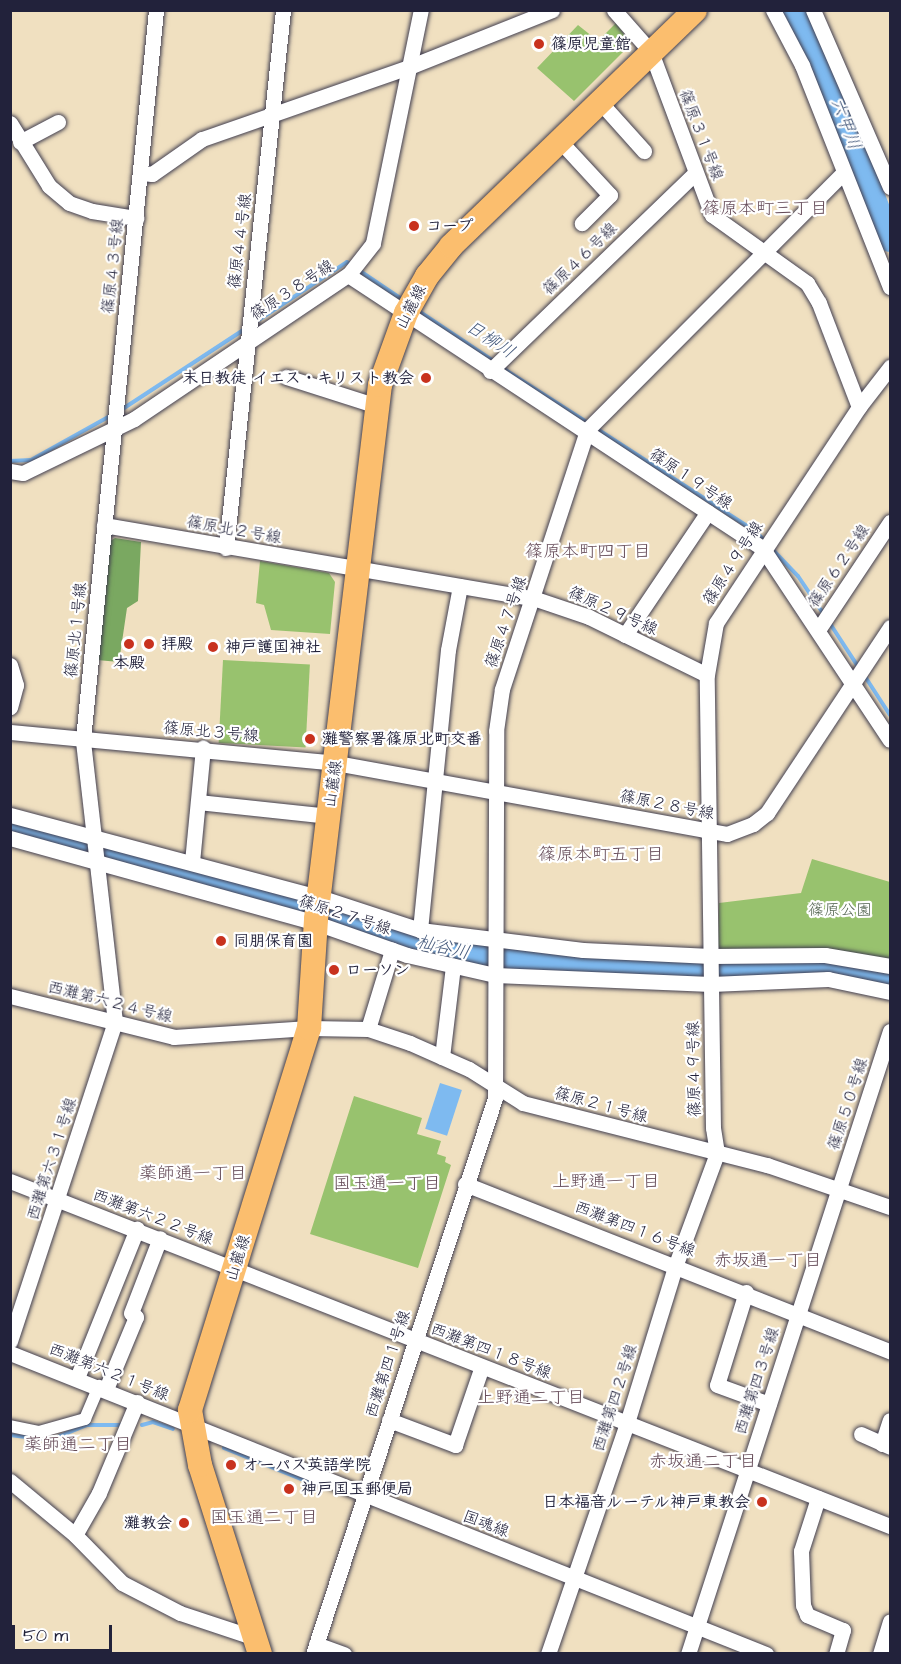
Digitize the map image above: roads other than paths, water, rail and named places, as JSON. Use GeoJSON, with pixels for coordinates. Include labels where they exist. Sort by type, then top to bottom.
{"type":"FeatureCollection","features":[{"type":"Feature","properties":{"kind":"main road","name":"山麓線"},"geometry":{"type":"LineString","coordinates":[[258,1646],[200,1465],[190,1410],[309,1028],[317,910],[377,406],[389,354],[406,313],[451,246],[695,10]]}},
{"type":"Feature","properties":{"kind":"street","name":"篠原４３号線"},"geometry":{"type":"LineString","coordinates":[[104,525],[156,10]]}},
{"type":"Feature","properties":{"kind":"street","name":"篠原４４号線"},"geometry":{"type":"LineString","coordinates":[[226,548],[246,340],[283,10]]}},
{"type":"Feature","properties":{"kind":"street","name":"篠原３８号線"},"geometry":{"type":"LineString","coordinates":[[10,471],[23,473],[114,425],[134,419],[246,340],[349,274],[373,243],[421,10]]}},
{"type":"Feature","properties":{"kind":"street"},"geometry":{"type":"LineString","coordinates":[[141,173],[152,174],[202,139],[409,67],[552,10]]}},
{"type":"Feature","properties":{"kind":"street","name":"篠原３１号線"},"geometry":{"type":"LineString","coordinates":[[614,10],[651,52],[712,215],[761,253],[807,282],[819,303],[859,407]]}},
{"type":"Feature","properties":{"kind":"street"},"geometry":{"type":"LineString","coordinates":[[773,10],[801,65],[891,287]]}},
{"type":"Feature","properties":{"kind":"street"},"geometry":{"type":"LineString","coordinates":[[813,10],[885,156],[891,187]]}},
{"type":"Feature","properties":{"kind":"street"},"geometry":{"type":"LineString","coordinates":[[600,102],[644,151]]}},
{"type":"Feature","properties":{"kind":"street"},"geometry":{"type":"LineString","coordinates":[[20,142],[58,122]]}},
{"type":"Feature","properties":{"kind":"street"},"geometry":{"type":"LineString","coordinates":[[10,123],[49,186],[69,202],[92,211],[136,218]]}},
{"type":"Feature","properties":{"kind":"street"},"geometry":{"type":"LineString","coordinates":[[559,141],[610,195],[582,223]]}},
{"type":"Feature","properties":{"kind":"street","name":"篠原４６号線"},"geometry":{"type":"LineString","coordinates":[[490,370],[695,173]]}},
{"type":"Feature","properties":{"kind":"street","name":"篠原４７号線"},"geometry":{"type":"LineString","coordinates":[[495,975],[497,943],[494,792],[502,689],[591,426],[843,173]]}},
{"type":"Feature","properties":{"kind":"street","name":"篠原１９号線"},"geometry":{"type":"LineString","coordinates":[[349,274],[490,370],[591,426],[708,512],[766,544],[891,740]]}},
{"type":"Feature","properties":{"kind":"street","name":"篠原４９号線"},"geometry":{"type":"LineString","coordinates":[[717,1153],[713,1128],[707,675],[716,623],[766,544],[859,407],[891,367]]}},
{"type":"Feature","properties":{"kind":"street"},"geometry":{"type":"LineString","coordinates":[[286,377],[377,406]]}},
{"type":"Feature","properties":{"kind":"street"},"geometry":{"type":"LineString","coordinates":[[625,634],[708,512]]}},
{"type":"Feature","properties":{"kind":"street","name":"篠原６２号線"},"geometry":{"type":"LineString","coordinates":[[820,628],[891,522]]}},
{"type":"Feature","properties":{"kind":"street","name":"篠原北２号線"},"geometry":{"type":"LineString","coordinates":[[104,525],[226,548],[359,569]]}},
{"type":"Feature","properties":{"kind":"street","name":"篠原北１号線"},"geometry":{"type":"LineString","coordinates":[[104,525],[83,739],[92,837],[115,1022]]}},
{"type":"Feature","properties":{"kind":"street","name":"篠原２９号線"},"geometry":{"type":"LineString","coordinates":[[359,569],[533,598],[625,634],[707,675]]}},
{"type":"Feature","properties":{"kind":"street"},"geometry":{"type":"LineString","coordinates":[[420,930],[448,650],[460,586]]}},
{"type":"Feature","properties":{"kind":"street","name":"篠原２８号線"},"geometry":{"type":"LineString","coordinates":[[336,763],[709,832],[738,831],[767,813],[891,627]]}},
{"type":"Feature","properties":{"kind":"street"},"geometry":{"type":"LineString","coordinates":[[10,707],[12,672]]}},
{"type":"Feature","properties":{"kind":"street","name":"篠原北３号線"},"geometry":{"type":"LineString","coordinates":[[13,731],[203,748],[336,763]]}},
{"type":"Feature","properties":{"kind":"street"},"geometry":{"type":"LineString","coordinates":[[192,862],[203,748]]}},
{"type":"Feature","properties":{"kind":"street"},"geometry":{"type":"LineString","coordinates":[[198,802],[329,816]]}},
{"type":"Feature","properties":{"kind":"street","name":"篠原２７号線"},"geometry":{"type":"LineString","coordinates":[[10,815],[192,862],[317,910],[392,950],[495,975],[711,984],[828,979],[891,992]]}},
{"type":"Feature","properties":{"kind":"street","name":"篠原２７号線"},"geometry":{"type":"LineString","coordinates":[[10,838],[95,860],[317,910],[497,943],[711,956],[825,955],[891,966]]}},
{"type":"Feature","properties":{"kind":"street"},"geometry":{"type":"LineString","coordinates":[[368,1029],[392,950]]}},
{"type":"Feature","properties":{"kind":"street"},"geometry":{"type":"LineString","coordinates":[[442,1057],[453,966]]}},
{"type":"Feature","properties":{"kind":"street"},"geometry":{"type":"LineString","coordinates":[[495,975],[495,1084]]}},
{"type":"Feature","properties":{"kind":"street","name":"西灘第六２４号線"},"geometry":{"type":"LineString","coordinates":[[10,996],[174,1037],[309,1028]]}},
{"type":"Feature","properties":{"kind":"street","name":"西灘第六３１号線"},"geometry":{"type":"LineString","coordinates":[[10,1341],[115,1022]]}},
{"type":"Feature","properties":{"kind":"street","name":"篠原２１号線"},"geometry":{"type":"LineString","coordinates":[[309,1028],[368,1029],[442,1057],[495,1084],[523,1103],[717,1153],[840,1188],[891,1207]]}},
{"type":"Feature","properties":{"kind":"street","name":"篠原５０号線"},"geometry":{"type":"LineString","coordinates":[[840,1188],[891,1031]]}},
{"type":"Feature","properties":{"kind":"street","name":"西灘第四１号線"},"geometry":{"type":"LineString","coordinates":[[314,1649],[495,1098],[495,1084]]}},
{"type":"Feature","properties":{"kind":"street","name":"西灘第四２号線"},"geometry":{"type":"LineString","coordinates":[[548,1653],[627,1423],[676,1264],[717,1153]]}},
{"type":"Feature","properties":{"kind":"street","name":"西灘第六２２号線"},"geometry":{"type":"LineString","coordinates":[[10,1181],[160,1238],[415,1341]]}},
{"type":"Feature","properties":{"kind":"street","name":"西灘第四１６号線"},"geometry":{"type":"LineString","coordinates":[[465,1184],[676,1264],[891,1351]]}},
{"type":"Feature","properties":{"kind":"street","name":"西灘第四３号線"},"geometry":{"type":"LineString","coordinates":[[688,1653],[840,1188]]}},
{"type":"Feature","properties":{"kind":"street"},"geometry":{"type":"LineString","coordinates":[[76,1378],[137,1229]]}},
{"type":"Feature","properties":{"kind":"street"},"geometry":{"type":"LineString","coordinates":[[10,1426],[39,1432],[85,1419],[136,1317],[131,1313],[160,1238]]}},
{"type":"Feature","properties":{"kind":"street"},"geometry":{"type":"LineString","coordinates":[[746,1293],[717,1385],[769,1404]]}},
{"type":"Feature","properties":{"kind":"street","name":"西灘第四１８号線"},"geometry":{"type":"LineString","coordinates":[[415,1341],[891,1526]]}},
{"type":"Feature","properties":{"kind":"street","name":"西灘第六２１号線"},"geometry":{"type":"LineString","coordinates":[[10,1353],[193,1426]]}},
{"type":"Feature","properties":{"kind":"street"},"geometry":{"type":"LineString","coordinates":[[389,1420],[455,1445],[482,1366]]}},
{"type":"Feature","properties":{"kind":"street"},"geometry":{"type":"LineString","coordinates":[[75,1534],[99,1493],[137,1402]]}},
{"type":"Feature","properties":{"kind":"street"},"geometry":{"type":"LineString","coordinates":[[861,1434],[886,1445],[891,1420]]}},
{"type":"Feature","properties":{"kind":"street","name":"国魂線"},"geometry":{"type":"LineString","coordinates":[[193,1426],[363,1496],[766,1653]]}},
{"type":"Feature","properties":{"kind":"street"},"geometry":{"type":"LineString","coordinates":[[10,1481],[75,1534],[122,1583],[180,1613],[258,1646]]}},
{"type":"Feature","properties":{"kind":"street"},"geometry":{"type":"LineString","coordinates":[[818,1498],[801,1551],[803,1605],[807,1615],[843,1630],[836,1653]]}},
{"type":"Feature","properties":{"kind":"street"},"geometry":{"type":"LineString","coordinates":[[880,1653],[891,1622]]}},
{"type":"Feature","properties":{"kind":"street"},"geometry":{"type":"LineString","coordinates":[[314,1649],[345,1653]]}},
{"type":"Feature","properties":{"kind":"water"},"geometry":{"type":"Polygon","coordinates":[[[440,1083],[462,1090],[447,1136],[425,1129],[440,1083]]]}},
{"type":"Feature","properties":{"kind":"waterway","name":"六甲川"},"geometry":{"type":"LineString","coordinates":[[794,10],[827,79],[890,240]]}},
{"type":"Feature","properties":{"kind":"waterway","name":"日柳川"},"geometry":{"type":"LineString","coordinates":[[254,323],[347,262],[351,265]]}},
{"type":"Feature","properties":{"kind":"waterway","name":"日柳川"},"geometry":{"type":"LineString","coordinates":[[357,269],[403,300]]}},
{"type":"Feature","properties":{"kind":"waterway","name":"日柳川"},"geometry":{"type":"LineString","coordinates":[[417,310],[495,362]]}},
{"type":"Feature","properties":{"kind":"waterway","name":"日柳川"},"geometry":{"type":"LineString","coordinates":[[121,410],[245,329]]}},
{"type":"Feature","properties":{"kind":"waterway","name":"日柳川"},"geometry":{"type":"LineString","coordinates":[[501,367],[588,423]]}},
{"type":"Feature","properties":{"kind":"waterway","name":"日柳川"},"geometry":{"type":"LineString","coordinates":[[10,461],[31,460],[112,415]]}},
{"type":"Feature","properties":{"kind":"waterway","name":"日柳川"},"geometry":{"type":"LineString","coordinates":[[594,427],[755,531],[765,541]]}},
{"type":"Feature","properties":{"kind":"waterway","name":"日柳川"},"geometry":{"type":"LineString","coordinates":[[770,547],[798,576],[823,613]]}},
{"type":"Feature","properties":{"kind":"waterway","name":"日柳川"},"geometry":{"type":"LineString","coordinates":[[829,622],[859,668]]}},
{"type":"Feature","properties":{"kind":"waterway","name":"日柳川"},"geometry":{"type":"LineString","coordinates":[[864,675],[890,715]]}},
{"type":"Feature","properties":{"kind":"waterway","name":"杣谷川"},"geometry":{"type":"LineString","coordinates":[[10,828],[334,916],[398,938],[479,957],[581,968],[695,972],[841,969],[890,978]]}},
{"type":"Feature","properties":{"kind":"waterway"},"geometry":{"type":"LineString","coordinates":[[142,1425],[153,1422],[173,1429]]}},
{"type":"Feature","properties":{"kind":"waterway"},"geometry":{"type":"LineString","coordinates":[[10,1435],[50,1440],[87,1425],[123,1425]]}},
{"type":"Feature","properties":{"kind":"waterway"},"geometry":{"type":"LineString","coordinates":[[224,1448],[316,1485]]}},
{"type":"Feature","properties":{"kind":"place","name":"篠原児童館"},"geometry":{"type":"Point","coordinates":[539,44]}},
{"type":"Feature","properties":{"kind":"place","name":"コープ"},"geometry":{"type":"Point","coordinates":[414,226]}},
{"type":"Feature","properties":{"kind":"place","name":"末日教徒 イエス・キリスト教会"},"geometry":{"type":"Point","coordinates":[426,378]}},
{"type":"Feature","properties":{"kind":"place","name":"本殿"},"geometry":{"type":"Point","coordinates":[129,644]}},
{"type":"Feature","properties":{"kind":"place","name":"拝殿"},"geometry":{"type":"Point","coordinates":[149,644]}},
{"type":"Feature","properties":{"kind":"place","name":"神戸護国神社"},"geometry":{"type":"Point","coordinates":[213,647]}},
{"type":"Feature","properties":{"kind":"place","name":"灘警察署篠原北町交番"},"geometry":{"type":"Point","coordinates":[310,739]}},
{"type":"Feature","properties":{"kind":"place","name":"同朋保育園"},"geometry":{"type":"Point","coordinates":[221,941]}},
{"type":"Feature","properties":{"kind":"place","name":"ローソン"},"geometry":{"type":"Point","coordinates":[334,970]}},
{"type":"Feature","properties":{"kind":"place","name":"オーパス英語学院"},"geometry":{"type":"Point","coordinates":[231,1465]}},
{"type":"Feature","properties":{"kind":"place","name":"神戸国玉郵便局"},"geometry":{"type":"Point","coordinates":[289,1489]}},
{"type":"Feature","properties":{"kind":"place","name":"日本福音ルーテル神戸東教会"},"geometry":{"type":"Point","coordinates":[762,1502]}},
{"type":"Feature","properties":{"kind":"place","name":"灘教会"},"geometry":{"type":"Point","coordinates":[184,1523]}},
{"type":"Feature","properties":{"kind":"district","name":"篠原本町三丁目"},"geometry":{"type":"Point","coordinates":[765,209]}},
{"type":"Feature","properties":{"kind":"district","name":"篠原本町四丁目"},"geometry":{"type":"Point","coordinates":[588,552]}},
{"type":"Feature","properties":{"kind":"district","name":"篠原本町五丁目"},"geometry":{"type":"Point","coordinates":[601,855]}},
{"type":"Feature","properties":{"kind":"district","name":"薬師通一丁目"},"geometry":{"type":"Point","coordinates":[193,1174]}},
{"type":"Feature","properties":{"kind":"district","name":"上野通一丁目"},"geometry":{"type":"Point","coordinates":[606,1182]}},
{"type":"Feature","properties":{"kind":"district","name":"国玉通一丁目"},"geometry":{"type":"Point","coordinates":[387,1184]}},
{"type":"Feature","properties":{"kind":"district","name":"赤坂通一丁目"},"geometry":{"type":"Point","coordinates":[768,1261]}},
{"type":"Feature","properties":{"kind":"district","name":"上野通二丁目"},"geometry":{"type":"Point","coordinates":[531,1398]}},
{"type":"Feature","properties":{"kind":"district","name":"薬師通二丁目"},"geometry":{"type":"Point","coordinates":[78,1445]}},
{"type":"Feature","properties":{"kind":"district","name":"赤坂通二丁目"},"geometry":{"type":"Point","coordinates":[703,1462]}},
{"type":"Feature","properties":{"kind":"district","name":"国玉通二丁目"},"geometry":{"type":"Point","coordinates":[264,1518]}},
{"type":"Feature","properties":{"kind":"park label","name":"篠原公園"},"geometry":{"type":"Point","coordinates":[840,910]}}]}
